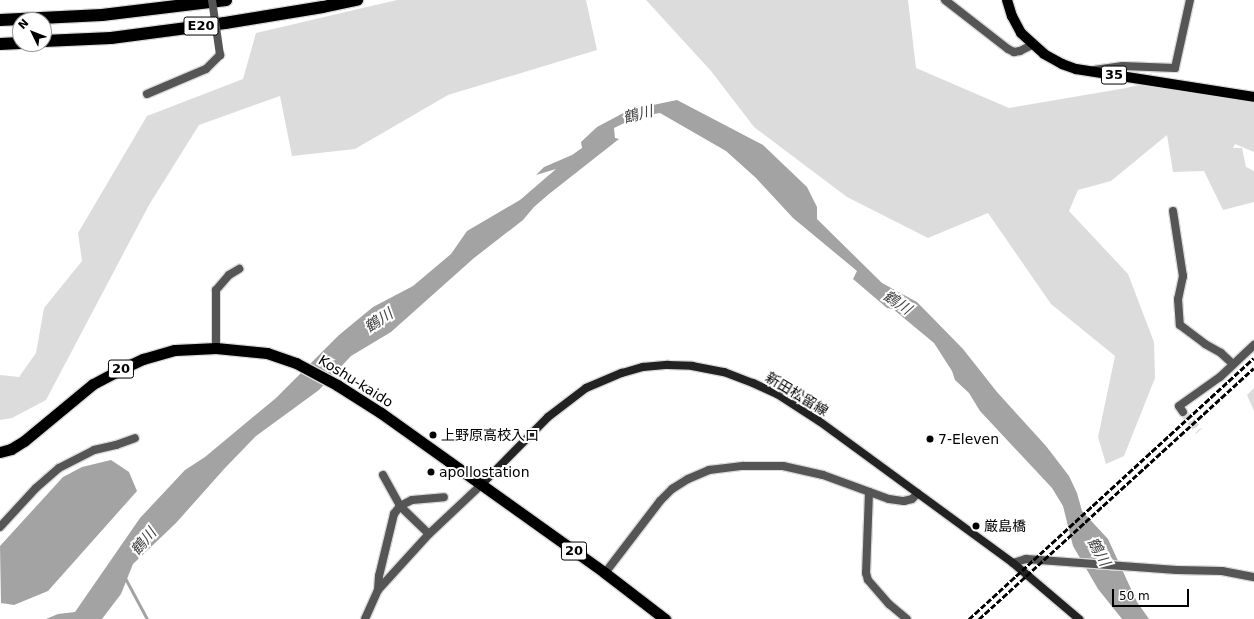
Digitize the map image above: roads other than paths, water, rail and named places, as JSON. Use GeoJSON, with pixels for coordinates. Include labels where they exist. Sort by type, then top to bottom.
{"type":"FeatureCollection","features":[{"type":"Feature","properties":{"kind":"highway","name":"E20"},"geometry":{"type":"LineString","coordinates":[[0,20],[102,15],[226,0]]}},
{"type":"Feature","properties":{"kind":"highway","name":"E20"},"geometry":{"type":"LineString","coordinates":[[52,41],[111,38],[225,24],[323,8],[357,0]]}},
{"type":"Feature","properties":{"kind":"highway"},"geometry":{"type":"LineString","coordinates":[[0,44],[12,43]]}},
{"type":"Feature","properties":{"kind":"highway","name":"Koshu-kaido"},"geometry":{"type":"LineString","coordinates":[[0,452],[11,449],[24,441],[74,398],[93,384],[143,359],[175,350],[216,348],[267,353],[296,362],[337,385],[381,413],[605,573],[665,619]]}},
{"type":"Feature","properties":{"kind":"main road","name":"35"},"geometry":{"type":"LineString","coordinates":[[1007,0],[1012,16],[1021,33],[1052,60],[1062,64],[1089,70],[1254,97]]}},
{"type":"Feature","properties":{"kind":"main road","name":"新田松留線"},"geometry":{"type":"LineString","coordinates":[[481,485],[548,417],[586,388],[622,373],[643,367],[668,365],[692,366],[724,372],[777,394],[819,422],[1013,563],[1079,619]]}},
{"type":"Feature","properties":{"kind":"street"},"geometry":{"type":"LineString","coordinates":[[147,94],[206,70],[220,55],[212,0]]}},
{"type":"Feature","properties":{"kind":"street"},"geometry":{"type":"LineString","coordinates":[[945,0],[1008,49],[1014,52],[1020,51],[1032,44]]}},
{"type":"Feature","properties":{"kind":"street"},"geometry":{"type":"LineString","coordinates":[[1089,70],[1123,66],[1175,68],[1190,0]]}},
{"type":"Feature","properties":{"kind":"street"},"geometry":{"type":"LineString","coordinates":[[1173,211],[1183,276],[1178,299],[1180,325],[1233,364]]}},
{"type":"Feature","properties":{"kind":"street"},"geometry":{"type":"LineString","coordinates":[[216,348],[216,290],[229,275],[239,269]]}},
{"type":"Feature","properties":{"kind":"street"},"geometry":{"type":"LineString","coordinates":[[1183,412],[1179,406],[1220,377],[1254,345]]}},
{"type":"Feature","properties":{"kind":"street"},"geometry":{"type":"LineString","coordinates":[[0,527],[36,488],[59,468],[94,450],[116,445],[134,438]]}},
{"type":"Feature","properties":{"kind":"street"},"geometry":{"type":"LineString","coordinates":[[605,573],[660,501],[672,489],[688,479],[709,470],[743,466],[788,466],[823,475],[869,492],[904,501],[912,499],[918,493]]}},
{"type":"Feature","properties":{"kind":"street"},"geometry":{"type":"LineString","coordinates":[[383,475],[400,506],[429,534]]}},
{"type":"Feature","properties":{"kind":"street"},"geometry":{"type":"LineString","coordinates":[[364,619],[378,590],[429,534],[481,485]]}},
{"type":"Feature","properties":{"kind":"street"},"geometry":{"type":"LineString","coordinates":[[869,492],[866,573],[868,580],[889,604],[907,619]]}},
{"type":"Feature","properties":{"kind":"street"},"geometry":{"type":"LineString","coordinates":[[378,590],[379,576],[394,514],[400,506],[423,498],[444,497]]}},
{"type":"Feature","properties":{"kind":"street"},"geometry":{"type":"LineString","coordinates":[[1013,563],[1026,559],[1177,570],[1222,571],[1254,577]]}},
{"type":"Feature","properties":{"kind":"water","name":"鶴川"},"geometry":{"type":"Polygon","coordinates":[[[677,100],[763,145],[807,187],[817,207],[817,219],[882,283],[917,302],[963,349],[997,392],[1046,446],[1069,476],[1077,493],[1082,511],[1108,539],[1137,602],[1149,619],[1122,619],[1098,589],[1073,546],[1063,506],[1052,488],[980,411],[969,393],[955,380],[952,371],[934,343],[893,309],[887,308],[853,279],[857,271],[793,218],[756,178],[726,151],[660,113],[637,117],[614,128],[615,138],[619,139],[549,194],[534,207],[523,220],[474,258],[391,332],[351,356],[319,390],[256,436],[176,523],[133,564],[121,594],[102,619],[46,619],[58,614],[75,612],[140,518],[185,470],[205,457],[276,398],[339,335],[373,307],[413,286],[451,254],[467,231],[520,200],[556,169],[536,175],[544,167],[572,155],[582,148],[581,142],[597,127],[629,110],[677,100]]]}},
{"type":"Feature","properties":{"kind":"water"},"geometry":{"type":"Polygon","coordinates":[[[111,460],[129,472],[137,491],[48,591],[14,605],[1,603],[0,546],[63,477],[82,467],[111,460]]]}},
{"type":"Feature","properties":{"kind":"waterway"},"geometry":{"type":"LineString","coordinates":[[125,578],[147,619]]}},
{"type":"Feature","properties":{"kind":"tunnel"},"geometry":{"type":"LineString","coordinates":[[1183,412],[1199,431]]}},
{"type":"Feature","properties":{"kind":"railway"},"geometry":{"type":"LineString","coordinates":[[969,619],[1254,358]]}},
{"type":"Feature","properties":{"kind":"railway"},"geometry":{"type":"LineString","coordinates":[[979,619],[1254,368]]}},
{"type":"Feature","properties":{"kind":"place","name":"上野原高校入口"},"geometry":{"type":"Point","coordinates":[433,435]}},
{"type":"Feature","properties":{"kind":"place","name":"7-Eleven"},"geometry":{"type":"Point","coordinates":[930,439]}},
{"type":"Feature","properties":{"kind":"place","name":"apollostation"},"geometry":{"type":"Point","coordinates":[431,472]}},
{"type":"Feature","properties":{"kind":"place","name":"厳島橋"},"geometry":{"type":"Point","coordinates":[976,526]}}]}
